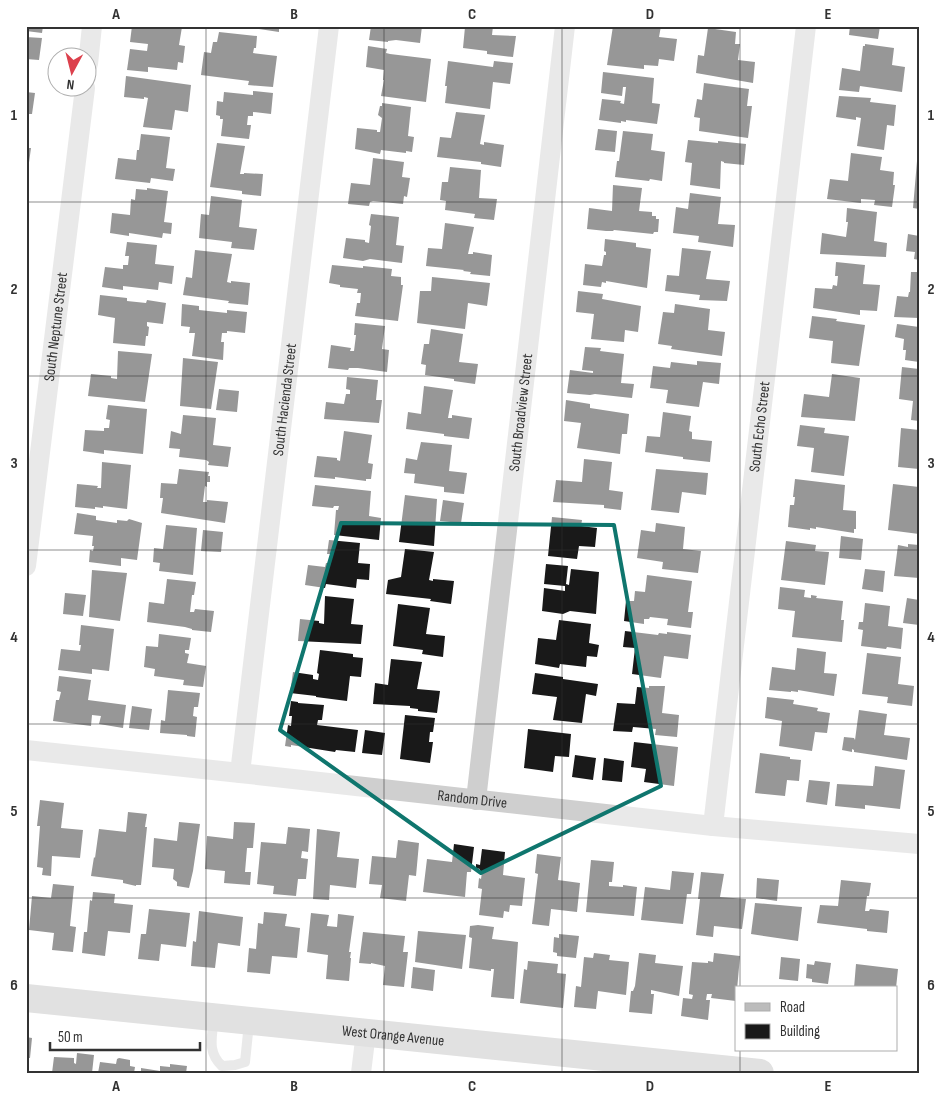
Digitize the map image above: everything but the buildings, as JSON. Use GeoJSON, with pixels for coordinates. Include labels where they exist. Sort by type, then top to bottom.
{"type":"FeatureCollection","features":[{"type":"Feature","properties":{"kind":"street"},"geometry":{"type":"LineString","coordinates":[[90,48],[92,26]]}},
{"type":"Feature","properties":{"kind":"street","name":"South Hacienda Street"},"geometry":{"type":"LineString","coordinates":[[240,772],[329,26]]}},
{"type":"Feature","properties":{"kind":"street","name":"South Broadview Street"},"geometry":{"type":"LineString","coordinates":[[476,800],[565,26]]}},
{"type":"Feature","properties":{"kind":"street","name":"South Echo Street"},"geometry":{"type":"LineString","coordinates":[[713,826],[806,26]]}},
{"type":"Feature","properties":{"kind":"street","name":"South Neptune Street"},"geometry":{"type":"LineString","coordinates":[[26,566],[84,98]]}},
{"type":"Feature","properties":{"kind":"street","name":"Random Drive"},"geometry":{"type":"LineString","coordinates":[[26,750],[240,772],[713,826],[919,844]]}},
{"type":"Feature","properties":{"kind":"street","name":"West Orange Avenue"},"geometry":{"type":"LineString","coordinates":[[26,998],[760,1073]]}},
{"type":"Feature","properties":{"kind":"street"},"geometry":{"type":"LineString","coordinates":[[361,1073],[366,1032]]}},
{"type":"Feature","properties":{"kind":"lane"},"geometry":{"type":"LineString","coordinates":[[214,1017],[211,1047],[215,1059],[222,1070],[245,1062],[250,1020]]}},
{"type":"Feature","properties":{"kind":"highlighted area"},"geometry":{"type":"Polygon","coordinates":[[[341,523],[614,525],[661,786],[481,873],[280,730],[341,523]]]}}]}
